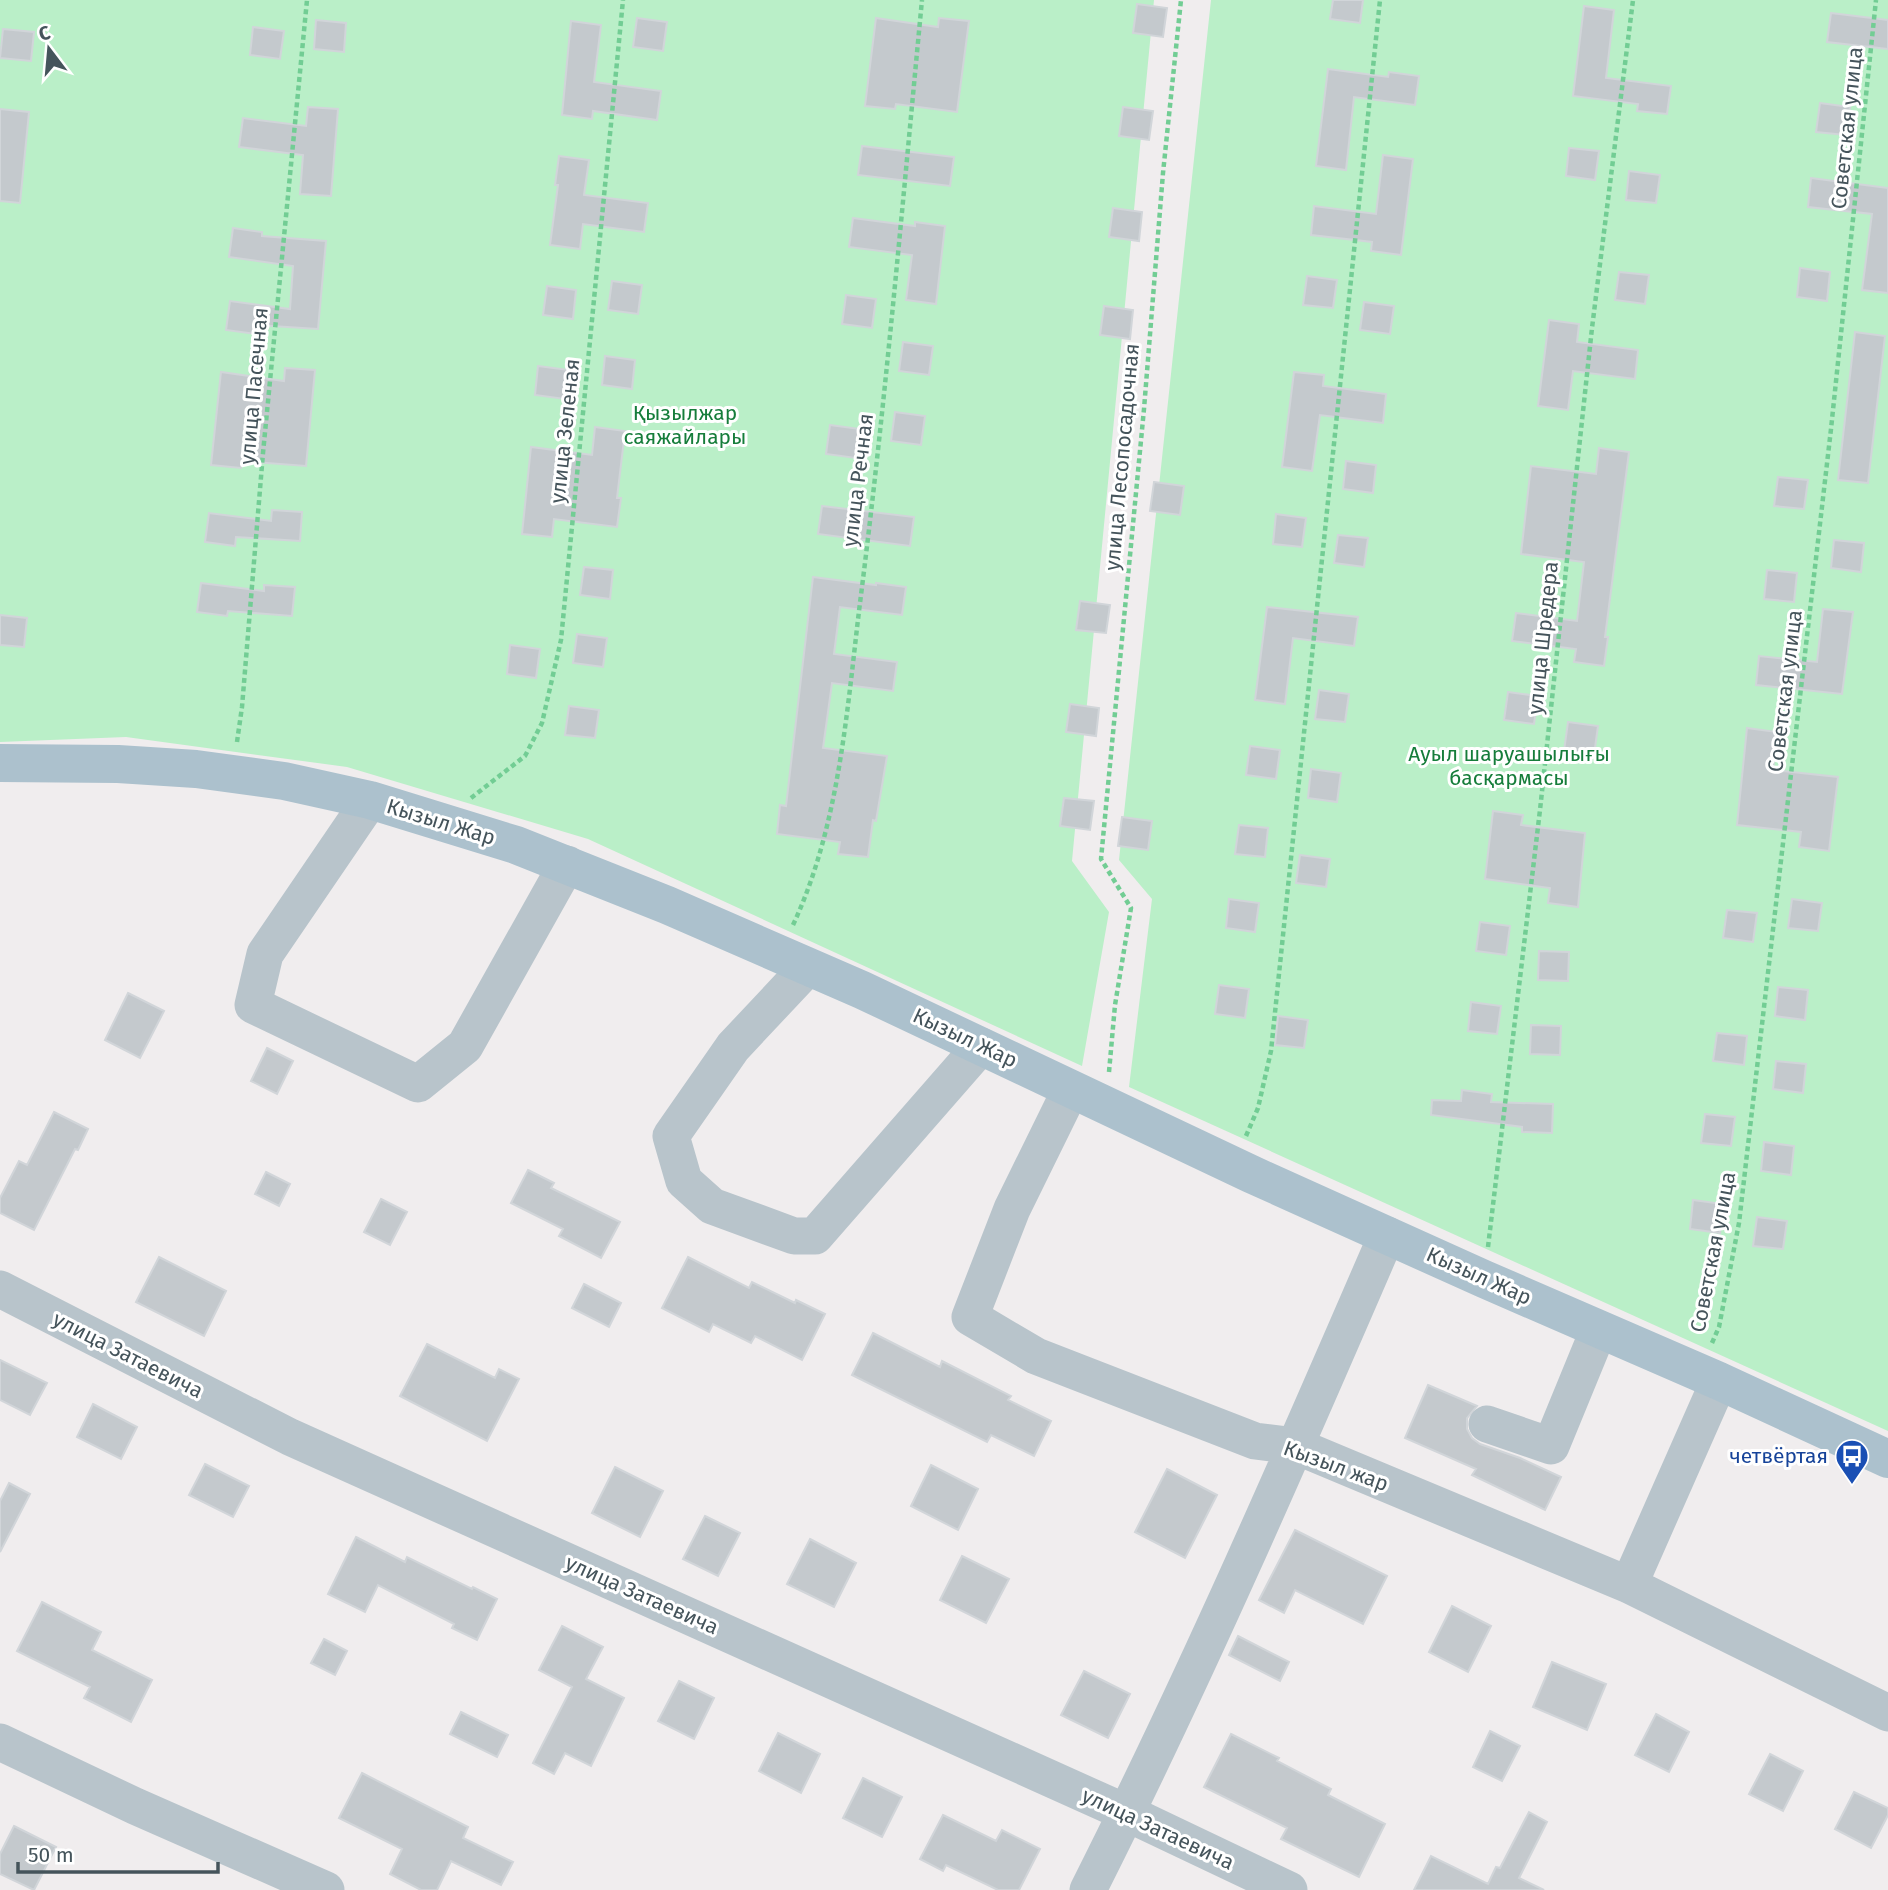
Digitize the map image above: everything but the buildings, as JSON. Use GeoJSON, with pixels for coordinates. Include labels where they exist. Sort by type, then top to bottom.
{"type":"FeatureCollection","features":[{"type":"Feature","properties":{"kind":"main road","name":"Кызыл Жар"},"geometry":{"type":"LineString","coordinates":[[0,763],[118,764],[196,769],[284,781],[370,800],[445,822],[567,864],[862,990],[1234,1166],[1888,1459]]}},
{"type":"Feature","properties":{"kind":"street"},"geometry":{"type":"LineString","coordinates":[[370,800],[265,954],[253,1004],[418,1084],[465,1046],[567,864]]}},
{"type":"Feature","properties":{"kind":"street"},"geometry":{"type":"LineString","coordinates":[[793,960],[671,1136],[684,1181],[712,1206],[794,1236],[815,1236],[981,1046]]}},
{"type":"Feature","properties":{"kind":"street","name":"Кызыл жар"},"geometry":{"type":"LineString","coordinates":[[1087,1097],[1012,1209],[970,1317],[1036,1356],[1255,1441],[1296,1446],[1629,1585],[1888,1713]]}},
{"type":"Feature","properties":{"kind":"street"},"geometry":{"type":"LineString","coordinates":[[1088,1890],[1296,1446],[1387,1235]]}},
{"type":"Feature","properties":{"kind":"street","name":"улица Затаевича"},"geometry":{"type":"LineString","coordinates":[[0,1289],[290,1437],[1126,1813],[1289,1890]]}},
{"type":"Feature","properties":{"kind":"street"},"geometry":{"type":"LineString","coordinates":[[1487,1424],[1551,1446],[1599,1329]]}},
{"type":"Feature","properties":{"kind":"street"},"geometry":{"type":"LineString","coordinates":[[1629,1585],[1719,1381]]}},
{"type":"Feature","properties":{"kind":"street"},"geometry":{"type":"LineString","coordinates":[[0,1742],[135,1806],[326,1890]]}},
{"type":"Feature","properties":{"kind":"path","name":"улица Пасечная"},"geometry":{"type":"LineString","coordinates":[[232,774],[242,707],[265,426],[307,0]]}},
{"type":"Feature","properties":{"kind":"path","name":"улица Зеленая"},"geometry":{"type":"LineString","coordinates":[[445,822],[480,790],[525,756],[542,723],[561,640],[623,0]]}},
{"type":"Feature","properties":{"kind":"path","name":"улица Речная"},"geometry":{"type":"LineString","coordinates":[[793,960],[801,907],[817,864],[833,801],[846,713],[878,461],[922,0]]}},
{"type":"Feature","properties":{"kind":"path","name":"улица Лесопосадочная"},"geometry":{"type":"LineString","coordinates":[[1087,1097],[1115,1005],[1131,908],[1101,859],[1181,0]]}},
{"type":"Feature","properties":{"kind":"path"},"geometry":{"type":"LineString","coordinates":[[1234,1166],[1258,1108],[1271,1051],[1380,0]]}},
{"type":"Feature","properties":{"kind":"path","name":"улица Шредера"},"geometry":{"type":"LineString","coordinates":[[1484,1279],[1540,810],[1592,328],[1633,0]]}},
{"type":"Feature","properties":{"kind":"path","name":"Советская улица"},"geometry":{"type":"LineString","coordinates":[[1719,1381],[1708,1352],[1719,1327],[1739,1223],[1831,429],[1876,0]]}},
{"type":"Feature","properties":{"kind":"green space","name":"Қызылжар саяжайлары"},"geometry":{"type":"Polygon","coordinates":[[[0,0],[1154,0],[1072,861],[1109,912],[1082,1066],[588,839],[347,767],[126,737],[0,742],[0,0]]]}},
{"type":"Feature","properties":{"kind":"green space","name":"Ауыл шаруашылығы басқармасы"},"geometry":{"type":"Polygon","coordinates":[[[1211,0],[1888,0],[1888,1431],[1129,1087],[1152,899],[1119,860],[1211,0]]]}},
{"type":"Feature","properties":{"kind":"place","name":"четвёртая"},"geometry":{"type":"Point","coordinates":[1852,1486]}}]}
